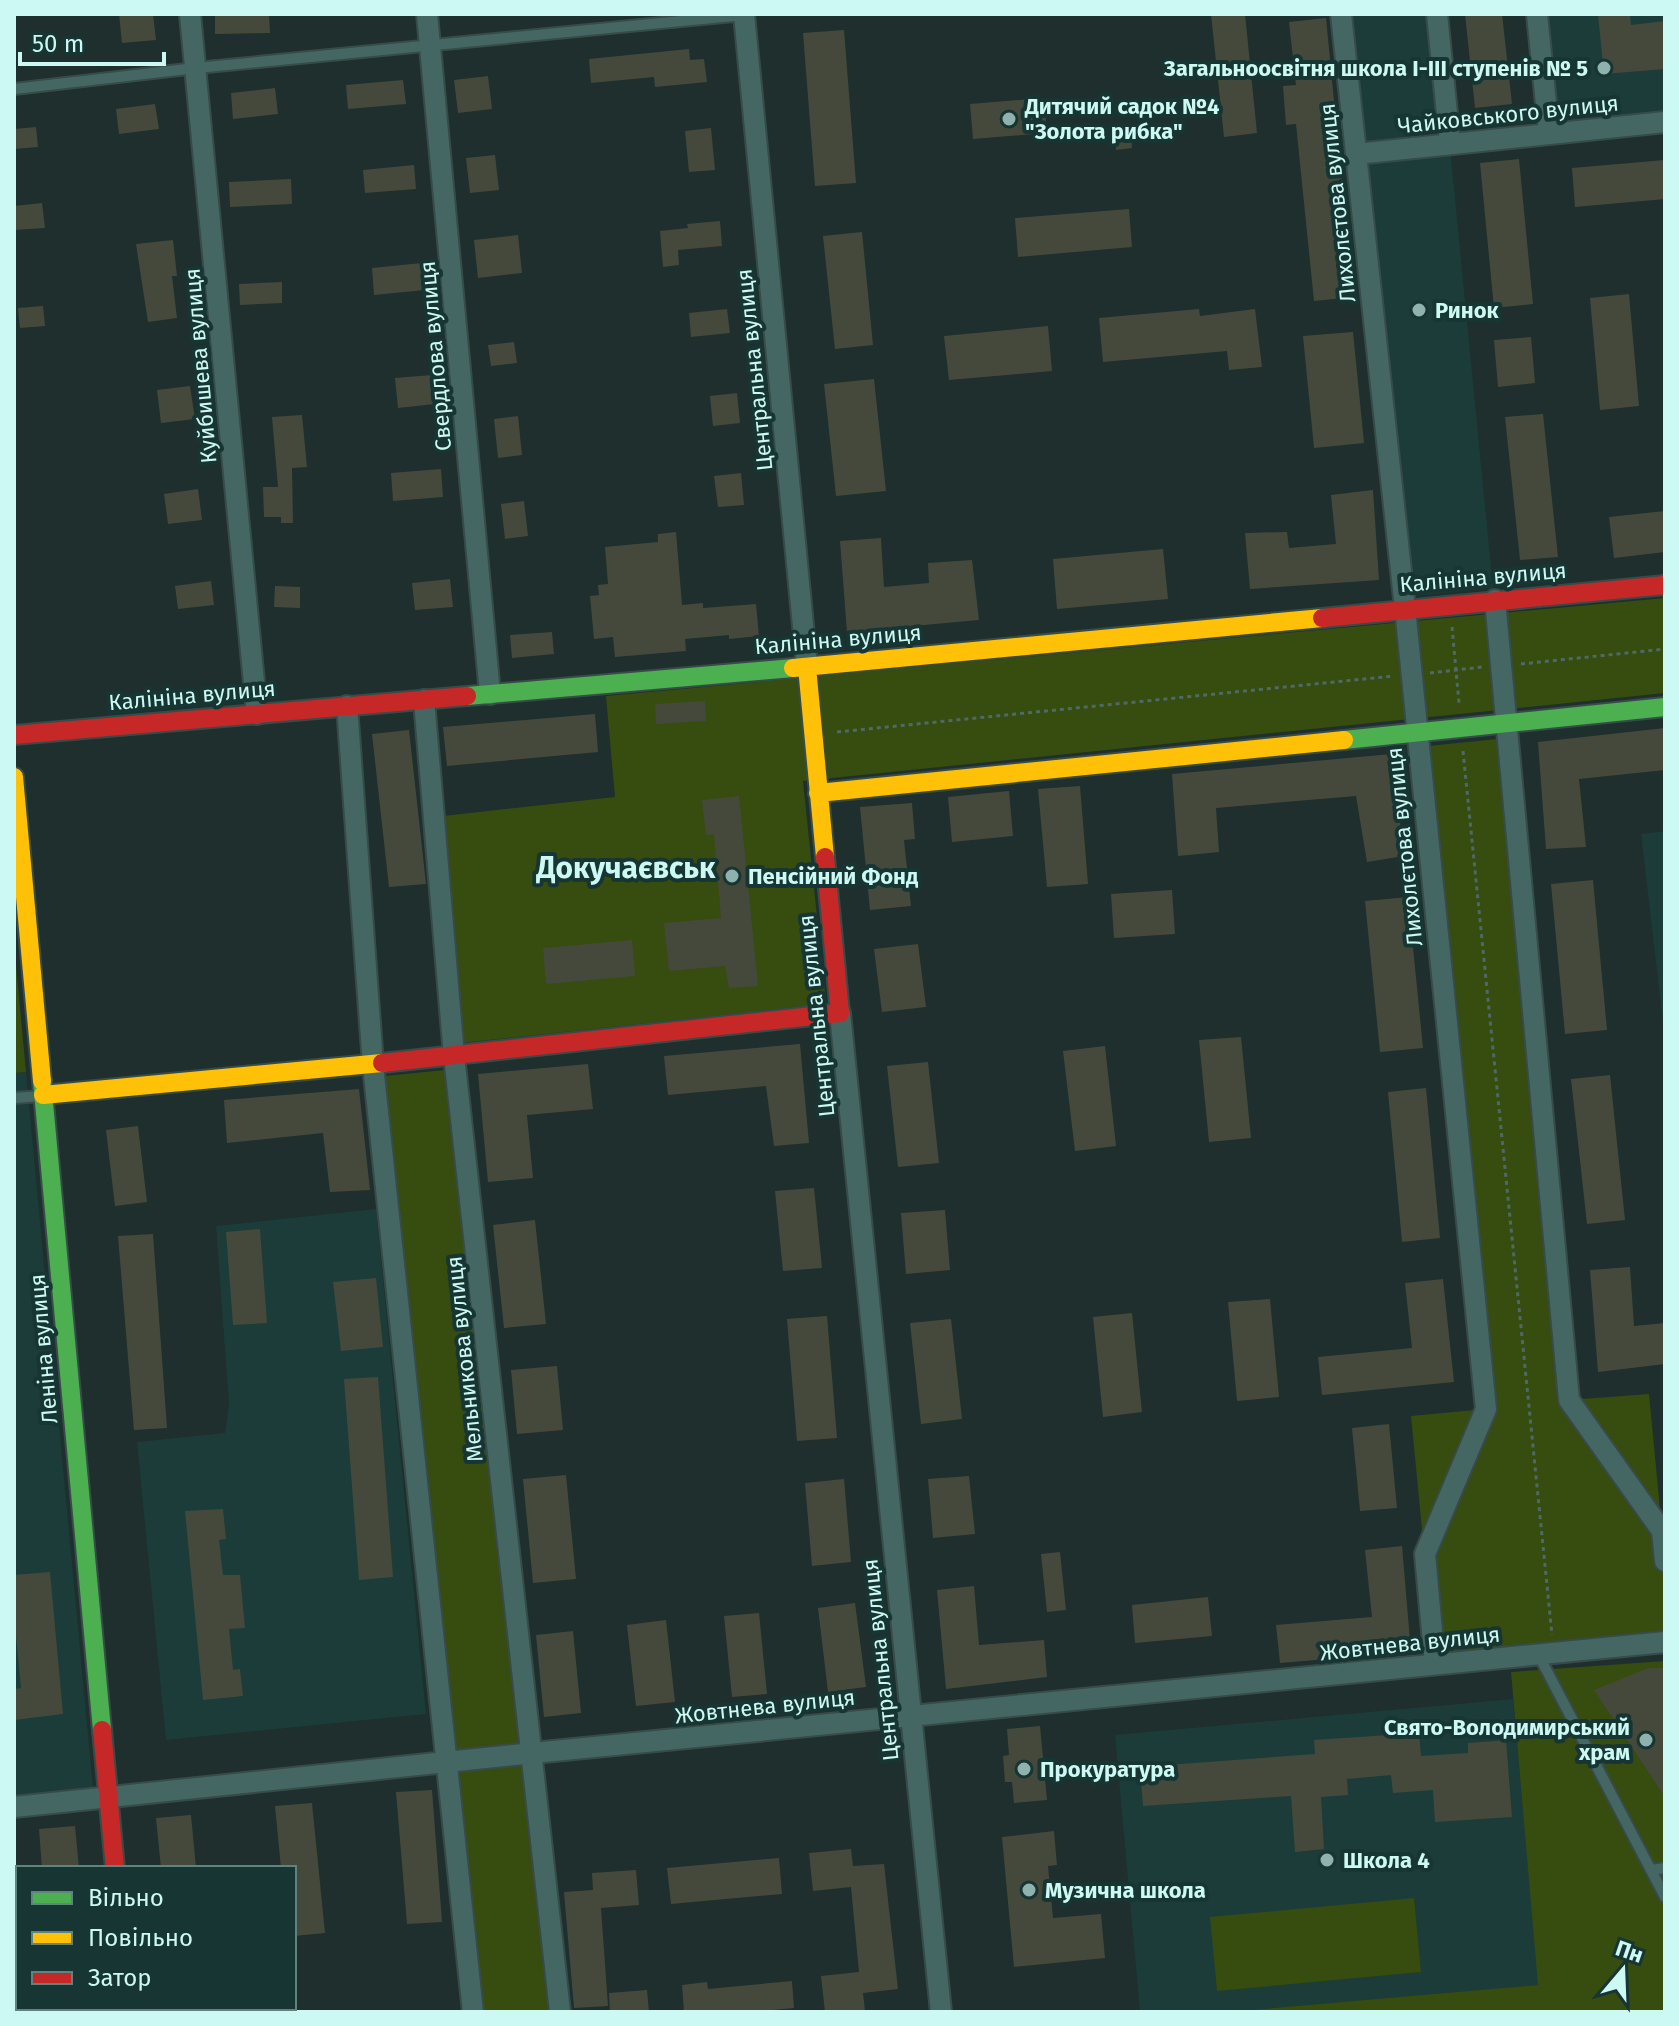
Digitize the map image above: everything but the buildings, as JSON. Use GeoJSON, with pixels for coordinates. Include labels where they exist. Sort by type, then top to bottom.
{"type":"FeatureCollection","features":[{"type":"Feature","properties":{"kind":"main road","name":"Калініна вулиця"},"geometry":{"type":"LineString","coordinates":[[14,735],[807,667],[1449,603],[1665,585]]}},
{"type":"Feature","properties":{"kind":"main road","name":"Центральна вулиця"},"geometry":{"type":"LineString","coordinates":[[807,667],[840,1013]]}},
{"type":"Feature","properties":{"kind":"main road"},"geometry":{"type":"LineString","coordinates":[[818,793],[1665,707]]}},
{"type":"Feature","properties":{"kind":"main road","name":"Леніна вулиця"},"geometry":{"type":"LineString","coordinates":[[14,777],[115,1866]]}},
{"type":"Feature","properties":{"kind":"main road"},"geometry":{"type":"LineString","coordinates":[[43,1095],[373,1065],[840,1013]]}},
{"type":"Feature","properties":{"kind":"street","name":"Куйбишева вулиця"},"geometry":{"type":"LineString","coordinates":[[190,14],[257,714]]}},
{"type":"Feature","properties":{"kind":"street","name":"Свердлова вулиця"},"geometry":{"type":"LineString","coordinates":[[427,14],[490,694]]}},
{"type":"Feature","properties":{"kind":"street","name":"Центральна вулиця"},"geometry":{"type":"LineString","coordinates":[[744,14],[807,667]]}},
{"type":"Feature","properties":{"kind":"street","name":"Лихолєтова вулиця"},"geometry":{"type":"LineString","coordinates":[[1341,14],[1486,1409],[1425,1554],[1435,1664]]}},
{"type":"Feature","properties":{"kind":"street"},"geometry":{"type":"LineString","coordinates":[[1437,14],[1450,144]]}},
{"type":"Feature","properties":{"kind":"street"},"geometry":{"type":"LineString","coordinates":[[1537,14],[1549,134]]}},
{"type":"Feature","properties":{"kind":"street","name":"Чайковського вулиця"},"geometry":{"type":"LineString","coordinates":[[1356,154],[1665,122]]}},
{"type":"Feature","properties":{"kind":"street"},"geometry":{"type":"LineString","coordinates":[[1495,600],[1569,1400],[1662,1531],[1665,1561]]}},
{"type":"Feature","properties":{"kind":"street","name":"Мельникова вулиця"},"geometry":{"type":"LineString","coordinates":[[424,700],[454,1056],[560,2012]]}},
{"type":"Feature","properties":{"kind":"street"},"geometry":{"type":"LineString","coordinates":[[347,706],[373,1065],[473,2012]]}},
{"type":"Feature","properties":{"kind":"street","name":"Центральна вулиця"},"geometry":{"type":"LineString","coordinates":[[840,1013],[941,2012]]}},
{"type":"Feature","properties":{"kind":"street","name":"Жовтнева вулиця"},"geometry":{"type":"LineString","coordinates":[[14,1807],[1665,1642]]}},
{"type":"Feature","properties":{"kind":"lane"},"geometry":{"type":"LineString","coordinates":[[14,89],[744,14]]}},
{"type":"Feature","properties":{"kind":"lane"},"geometry":{"type":"LineString","coordinates":[[14,1098],[43,1095]]}},
{"type":"Feature","properties":{"kind":"lane"},"geometry":{"type":"LineString","coordinates":[[1546,1654],[1665,1897]]}},
{"type":"Feature","properties":{"kind":"lane"},"geometry":{"type":"LineString","coordinates":[[1651,1870],[1665,1868]]}},
{"type":"Feature","properties":{"kind":"path"},"geometry":{"type":"LineString","coordinates":[[1449,603],[1546,1654]]}},
{"type":"Feature","properties":{"kind":"path"},"geometry":{"type":"LineString","coordinates":[[813,734],[1665,649]]}},
{"type":"Feature","properties":{"kind":"shaded area","name":"Ринок"},"geometry":{"type":"Polygon","coordinates":[[[1341,14],[1437,14],[1493,588],[1403,597],[1341,14]]]}},
{"type":"Feature","properties":{"kind":"shaded area","name":"Загальноосвітня школа І-ІІІ ступенів № 5"},"geometry":{"type":"Polygon","coordinates":[[[1537,14],[1665,14],[1665,122],[1549,134],[1537,14]]]}},
{"type":"Feature","properties":{"kind":"shaded area"},"geometry":{"type":"Polygon","coordinates":[[[1665,831],[1665,1039],[1641,834],[1665,831]]]}},
{"type":"Feature","properties":{"kind":"shaded area"},"geometry":{"type":"Polygon","coordinates":[[[26,1072],[94,1799],[14,1807],[14,1073],[26,1072]]]}},
{"type":"Feature","properties":{"kind":"shaded area"},"geometry":{"type":"Polygon","coordinates":[[[376,1209],[426,1714],[166,1740],[137,1442],[225,1433],[229,1404],[216,1226],[376,1209]]]}},
{"type":"Feature","properties":{"kind":"shaded area","name":"Школа 4"},"geometry":{"type":"Polygon","coordinates":[[[1513,1699],[1539,1985],[1228,2012],[1140,2012],[1115,1735],[1513,1699]]]}},
{"type":"Feature","properties":{"kind":"green space"},"geometry":{"type":"Polygon","coordinates":[[[1665,598],[1665,693],[803,781],[826,1004],[452,1044],[434,817],[615,797],[606,696],[1665,598]]]}},
{"type":"Feature","properties":{"kind":"green space"},"geometry":{"type":"Polygon","coordinates":[[[1507,738],[1569,1400],[1649,1394],[1665,1561],[1665,1642],[1435,1664],[1411,1416],[1485,1409],[1418,747],[1507,738]]]}},
{"type":"Feature","properties":{"kind":"green space"},"geometry":{"type":"Polygon","coordinates":[[[14,944],[26,1072],[14,1073],[14,944]]]}},
{"type":"Feature","properties":{"kind":"green space"},"geometry":{"type":"Polygon","coordinates":[[[455,1069],[560,2012],[472,2012],[375,1077],[455,1069]]]}},
{"type":"Feature","properties":{"kind":"green space"},"geometry":{"type":"Polygon","coordinates":[[[1665,1661],[1665,2012],[1228,2012],[1538,1985],[1511,1672],[1665,1661]]]}},
{"type":"Feature","properties":{"kind":"green space"},"geometry":{"type":"Polygon","coordinates":[[[1414,1898],[1421,1972],[1217,1991],[1210,1917],[1414,1898]]]}},
{"type":"Feature","properties":{"kind":"traffic: fast"},"geometry":{"type":"LineString","coordinates":[[467,696],[793,668]]}},
{"type":"Feature","properties":{"kind":"traffic: fast"},"geometry":{"type":"LineString","coordinates":[[1344,740],[1665,707]]}},
{"type":"Feature","properties":{"kind":"traffic: fast"},"geometry":{"type":"LineString","coordinates":[[42,1081],[102,1730]]}},
{"type":"Feature","properties":{"kind":"traffic: slow"},"geometry":{"type":"LineString","coordinates":[[793,668],[1322,618]]}},
{"type":"Feature","properties":{"kind":"traffic: slow"},"geometry":{"type":"LineString","coordinates":[[807,667],[825,857]]}},
{"type":"Feature","properties":{"kind":"traffic: slow"},"geometry":{"type":"LineString","coordinates":[[818,793],[1344,740]]}},
{"type":"Feature","properties":{"kind":"traffic: slow"},"geometry":{"type":"LineString","coordinates":[[14,777],[42,1081]]}},
{"type":"Feature","properties":{"kind":"traffic: slow"},"geometry":{"type":"LineString","coordinates":[[43,1095],[382,1063]]}},
{"type":"Feature","properties":{"kind":"traffic: jam"},"geometry":{"type":"LineString","coordinates":[[1322,618],[1665,585]]}},
{"type":"Feature","properties":{"kind":"traffic: jam"},"geometry":{"type":"LineString","coordinates":[[14,735],[467,696]]}},
{"type":"Feature","properties":{"kind":"traffic: jam"},"geometry":{"type":"LineString","coordinates":[[382,1063],[840,1013],[825,857]]}},
{"type":"Feature","properties":{"kind":"traffic: jam"},"geometry":{"type":"LineString","coordinates":[[102,1730],[115,1866]]}},
{"type":"Feature","properties":{"kind":"place","name":"Загальноосвітня школа І-ІІІ ступенів № 5"},"geometry":{"type":"Point","coordinates":[1604,68]}},
{"type":"Feature","properties":{"kind":"place","name":"Дитячий садок №4 \"Золота рибка\""},"geometry":{"type":"Point","coordinates":[1009,119]}},
{"type":"Feature","properties":{"kind":"place","name":"Ринок"},"geometry":{"type":"Point","coordinates":[1419,310]}},
{"type":"Feature","properties":{"kind":"place","name":"Пенсійний Фонд"},"geometry":{"type":"Point","coordinates":[732,876]}},
{"type":"Feature","properties":{"kind":"place","name":"Свято-Володимирський храм"},"geometry":{"type":"Point","coordinates":[1646,1740]}},
{"type":"Feature","properties":{"kind":"place","name":"Прокуратура"},"geometry":{"type":"Point","coordinates":[1024,1769]}},
{"type":"Feature","properties":{"kind":"place","name":"Школа 4"},"geometry":{"type":"Point","coordinates":[1327,1860]}},
{"type":"Feature","properties":{"kind":"place","name":"Музична школа"},"geometry":{"type":"Point","coordinates":[1029,1890]}},
{"type":"Feature","properties":{"kind":"district","name":"Докучаєвськ"},"geometry":{"type":"Point","coordinates":[626,868]}}]}
